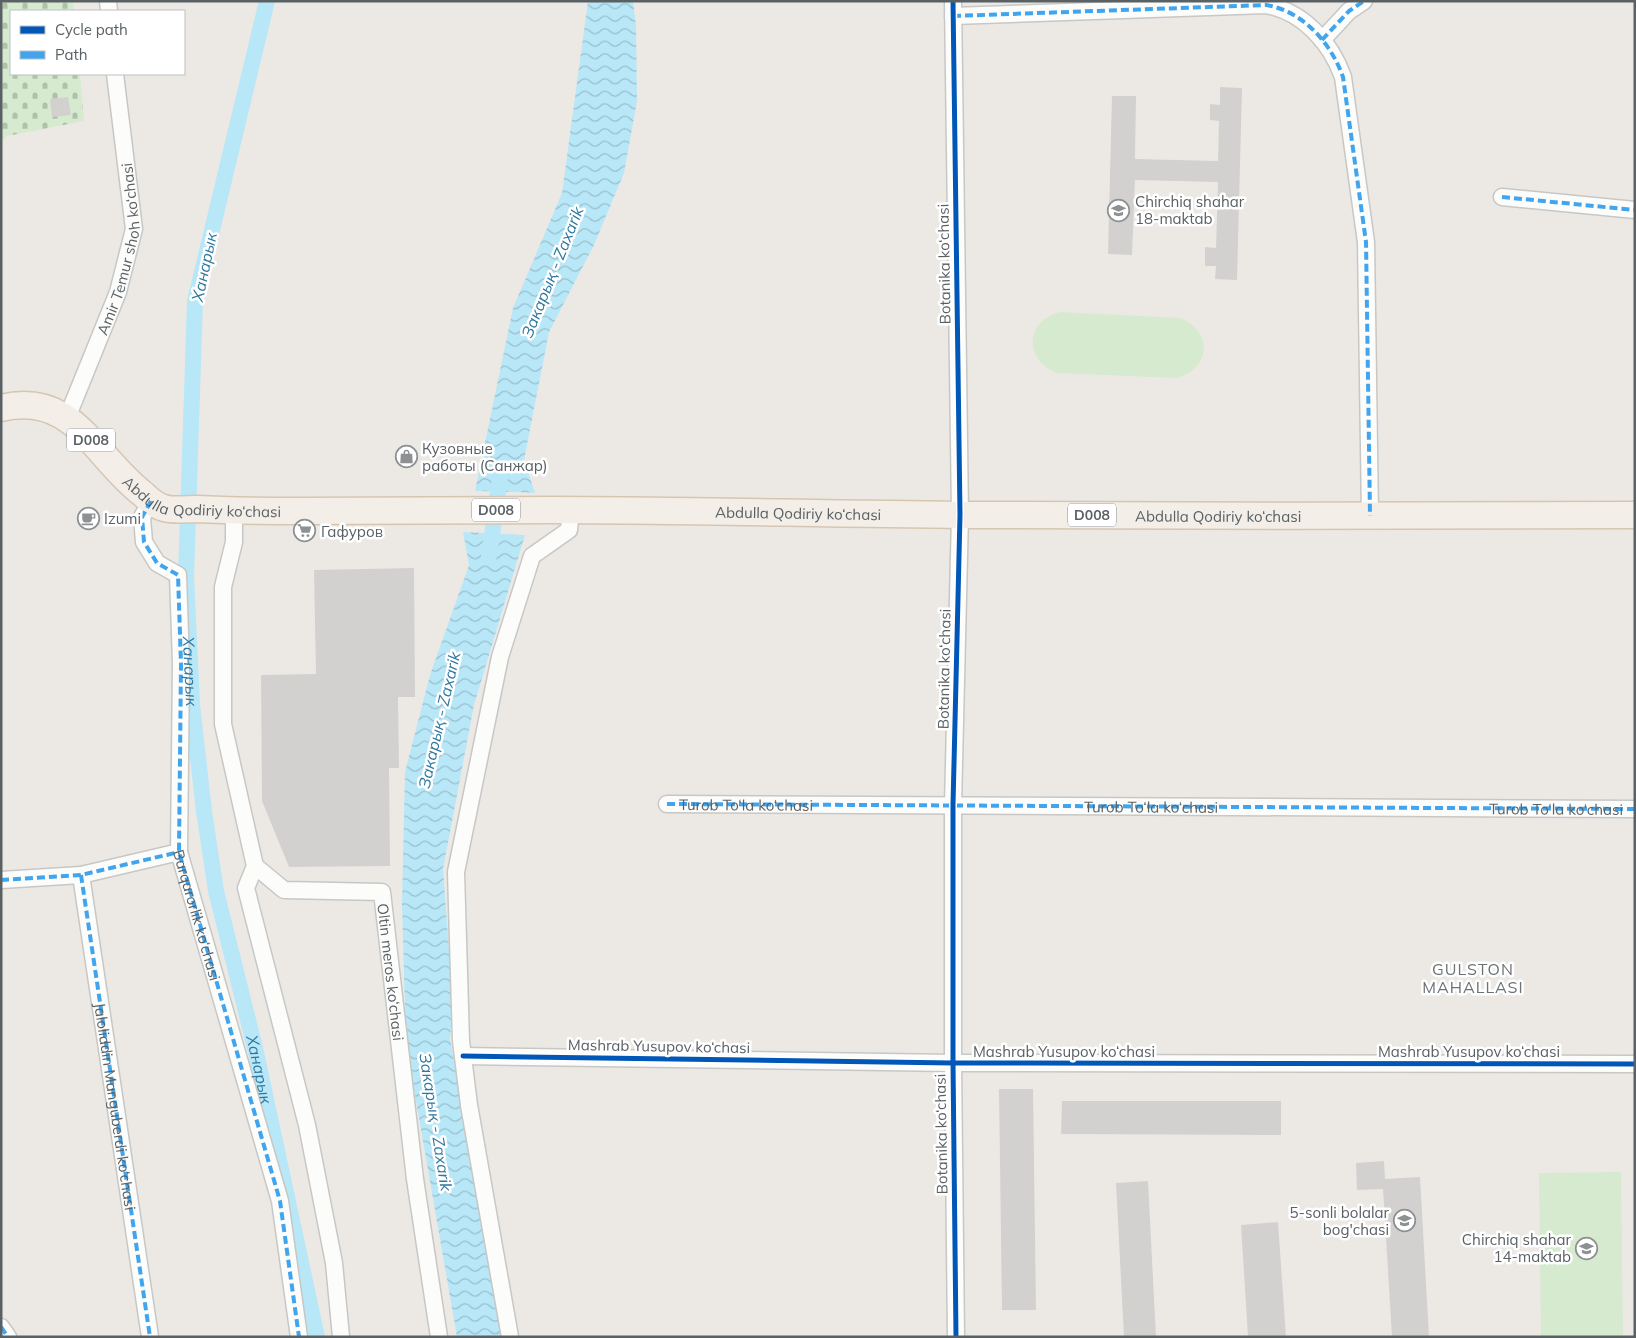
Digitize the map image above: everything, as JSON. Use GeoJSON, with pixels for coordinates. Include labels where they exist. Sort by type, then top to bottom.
{"type":"FeatureCollection","features":[{"type":"Feature","properties":{"kind":"main road","name":"Abdulla Qodiriy ko‘chasi"},"geometry":{"type":"LineString","coordinates":[[1,408],[20,405],[35,406],[50,410],[67,418],[91,440],[125,480],[158,504],[234,511],[560,510],[960,515],[1635,515]]}},
{"type":"Feature","properties":{"kind":"street"},"geometry":{"type":"LineString","coordinates":[[1322,40],[1349,11],[1364,1]]}},
{"type":"Feature","properties":{"kind":"street"},"geometry":{"type":"LineString","coordinates":[[953,8],[1266,5],[1276,7],[1298,17],[1322,40],[1343,77],[1366,242],[1370,516]]}},
{"type":"Feature","properties":{"kind":"street","name":"Botanika ko‘chasi"},"geometry":{"type":"LineString","coordinates":[[953,8],[960,515],[953,805],[956,1337]]}},
{"type":"Feature","properties":{"kind":"street","name":"Amir Temur shoh ko‘chasi"},"geometry":{"type":"LineString","coordinates":[[67,418],[118,292],[134,229],[115,75]]}},
{"type":"Feature","properties":{"kind":"street"},"geometry":{"type":"LineString","coordinates":[[1502,197],[1635,210]]}},
{"type":"Feature","properties":{"kind":"street","name":"Barqarorlik ko‘chasi"},"geometry":{"type":"LineString","coordinates":[[158,504],[142,517],[144,542],[157,563],[178,574],[181,664],[179,852],[280,1201],[299,1337]]}},
{"type":"Feature","properties":{"kind":"street"},"geometry":{"type":"LineString","coordinates":[[510,1337],[469,1105],[461,1041],[456,872],[500,657],[532,556],[569,530],[560,510]]}},
{"type":"Feature","properties":{"kind":"street"},"geometry":{"type":"LineString","coordinates":[[234,511],[234,542],[223,587],[223,724],[255,866],[246,888],[307,1125],[334,1263],[341,1337]]}},
{"type":"Feature","properties":{"kind":"street","name":"Turob To‘la ko‘chasi"},"geometry":{"type":"LineString","coordinates":[[667,804],[1635,809]]}},
{"type":"Feature","properties":{"kind":"street"},"geometry":{"type":"LineString","coordinates":[[1,880],[81,875],[179,852]]}},
{"type":"Feature","properties":{"kind":"street","name":"Oltin meros ko‘chasi"},"geometry":{"type":"LineString","coordinates":[[255,866],[284,890],[382,892],[415,1179],[440,1337]]}},
{"type":"Feature","properties":{"kind":"street","name":"Jaloliddin Manguberdi ko‘chasi"},"geometry":{"type":"LineString","coordinates":[[81,875],[150,1337]]}},
{"type":"Feature","properties":{"kind":"street","name":"Mashrab Yusupov ko‘chasi"},"geometry":{"type":"LineString","coordinates":[[463,1056],[953,1063],[1635,1064]]}},
{"type":"Feature","properties":{"kind":"street"},"geometry":{"type":"LineString","coordinates":[[1,1327],[8,1337]]}},
{"type":"Feature","properties":{"kind":"green space"},"geometry":{"type":"Polygon","coordinates":[[[1,1],[73,1],[74,10],[10,10],[10,75],[80,75],[84,121],[7,136],[1,142],[1,1]]]}},
{"type":"Feature","properties":{"kind":"green space"},"geometry":{"type":"Polygon","coordinates":[[[1060,312],[1180,318],[1191,324],[1203,340],[1202,358],[1188,373],[1177,378],[1057,373],[1046,367],[1038,359],[1033,341],[1035,332],[1040,324],[1048,317],[1060,312]]]}},
{"type":"Feature","properties":{"kind":"green space","name":"Chirchiq shahar 14-maktab"},"geometry":{"type":"Polygon","coordinates":[[[1621,1172],[1623,1337],[1541,1337],[1539,1173],[1621,1172]]]}},
{"type":"Feature","properties":{"kind":"water"},"geometry":{"type":"Polygon","coordinates":[[[588,1],[633,1],[636,26],[637,101],[624,173],[594,245],[549,332],[524,460],[535,493],[475,491],[513,308],[562,193],[588,1]]]}},
{"type":"Feature","properties":{"kind":"water"},"geometry":{"type":"Polygon","coordinates":[[[463,532],[525,535],[474,705],[443,869],[453,1005],[450,1039],[501,1337],[457,1337],[406,1043],[402,904],[405,772],[430,675],[469,565],[463,532]]]}},
{"type":"Feature","properties":{"kind":"pier"},"geometry":{"type":"Polygon","coordinates":[[[472,491],[538,493],[535,496],[475,494],[472,491]]]}},
{"type":"Feature","properties":{"kind":"building"},"geometry":{"type":"Polygon","coordinates":[[[1220,87],[1242,88],[1237,280],[1215,279],[1216,266],[1205,266],[1205,247],[1216,248],[1218,182],[1135,180],[1132,255],[1108,254],[1112,96],[1136,96],[1135,159],[1218,161],[1219,121],[1210,120],[1210,104],[1220,105],[1220,87]]]}},
{"type":"Feature","properties":{"kind":"building"},"geometry":{"type":"Polygon","coordinates":[[[68,97],[71,115],[52,117],[50,99],[68,97]]]}},
{"type":"Feature","properties":{"kind":"building"},"geometry":{"type":"Polygon","coordinates":[[[414,568],[415,697],[398,697],[399,768],[389,768],[390,866],[289,867],[262,801],[261,675],[316,674],[314,570],[414,568]]]}},
{"type":"Feature","properties":{"kind":"building"},"geometry":{"type":"Polygon","coordinates":[[[999,1089],[1033,1089],[1036,1310],[1002,1310],[999,1089]]]}},
{"type":"Feature","properties":{"kind":"building"},"geometry":{"type":"Polygon","coordinates":[[[1062,1101],[1281,1101],[1281,1135],[1061,1134],[1062,1101]]]}},
{"type":"Feature","properties":{"kind":"building"},"geometry":{"type":"Polygon","coordinates":[[[1384,1161],[1385,1179],[1420,1177],[1429,1337],[1392,1337],[1383,1189],[1357,1190],[1356,1163],[1384,1161]]]}},
{"type":"Feature","properties":{"kind":"building"},"geometry":{"type":"Polygon","coordinates":[[[1148,1181],[1156,1337],[1124,1337],[1116,1183],[1148,1181]]]}},
{"type":"Feature","properties":{"kind":"building"},"geometry":{"type":"Polygon","coordinates":[[[1278,1222],[1286,1337],[1248,1337],[1241,1225],[1278,1222]]]}},
{"type":"Feature","properties":{"kind":"waterway","name":"Ханарык"},"geometry":{"type":"LineString","coordinates":[[267,1],[195,301],[186,576],[192,704],[204,811],[216,891],[255,1048],[317,1337]]}},
{"type":"Feature","properties":{"kind":"waterway","name":"Закарық - Zaxarik"},"geometry":{"type":"LineString","coordinates":[[489,556],[501,471]]}},
{"type":"Feature","properties":{"kind":"marked path"},"geometry":{"type":"LineString","coordinates":[[1322,40],[1349,11],[1364,1]]}},
{"type":"Feature","properties":{"kind":"marked path"},"geometry":{"type":"LineString","coordinates":[[953,16],[1266,5],[1292,14],[1314,30],[1331,52],[1343,77],[1366,242],[1370,516]]}},
{"type":"Feature","properties":{"kind":"marked path"},"geometry":{"type":"LineString","coordinates":[[1502,197],[1635,210]]}},
{"type":"Feature","properties":{"kind":"marked path"},"geometry":{"type":"LineString","coordinates":[[151,501],[142,517],[144,542],[157,563],[178,575],[181,664],[179,852],[280,1201],[299,1337]]}},
{"type":"Feature","properties":{"kind":"marked path"},"geometry":{"type":"LineString","coordinates":[[667,804],[1635,809]]}},
{"type":"Feature","properties":{"kind":"marked path"},"geometry":{"type":"LineString","coordinates":[[1,880],[81,875],[179,852]]}},
{"type":"Feature","properties":{"kind":"marked path"},"geometry":{"type":"LineString","coordinates":[[81,875],[150,1337]]}},
{"type":"Feature","properties":{"kind":"marked path"},"geometry":{"type":"LineString","coordinates":[[1,1327],[8,1337]]}},
{"type":"Feature","properties":{"kind":"cycle path"},"geometry":{"type":"LineString","coordinates":[[953,1],[960,515],[953,805],[956,1337]]}},
{"type":"Feature","properties":{"kind":"cycle path"},"geometry":{"type":"LineString","coordinates":[[463,1056],[953,1063],[1635,1064]]}},
{"type":"Feature","properties":{"kind":"place","name":"Chirchiq shahar 18-maktab"},"geometry":{"type":"Point","coordinates":[1119,210]}},
{"type":"Feature","properties":{"kind":"place","name":"Кузовные работы (Санжар)"},"geometry":{"type":"Point","coordinates":[406,457]}},
{"type":"Feature","properties":{"kind":"place","name":"Izumi"},"geometry":{"type":"Point","coordinates":[88,518]}},
{"type":"Feature","properties":{"kind":"place","name":"Гафуров"},"geometry":{"type":"Point","coordinates":[305,531]}},
{"type":"Feature","properties":{"kind":"place","name":"5-sonli bolalar bog'chasi"},"geometry":{"type":"Point","coordinates":[1405,1221]}},
{"type":"Feature","properties":{"kind":"place","name":"Chirchiq shahar 14-maktab"},"geometry":{"type":"Point","coordinates":[1587,1248]}},
{"type":"Feature","properties":{"kind":"district","name":"GULSTON MAHALLASI"},"geometry":{"type":"Point","coordinates":[1473,978]}}]}
